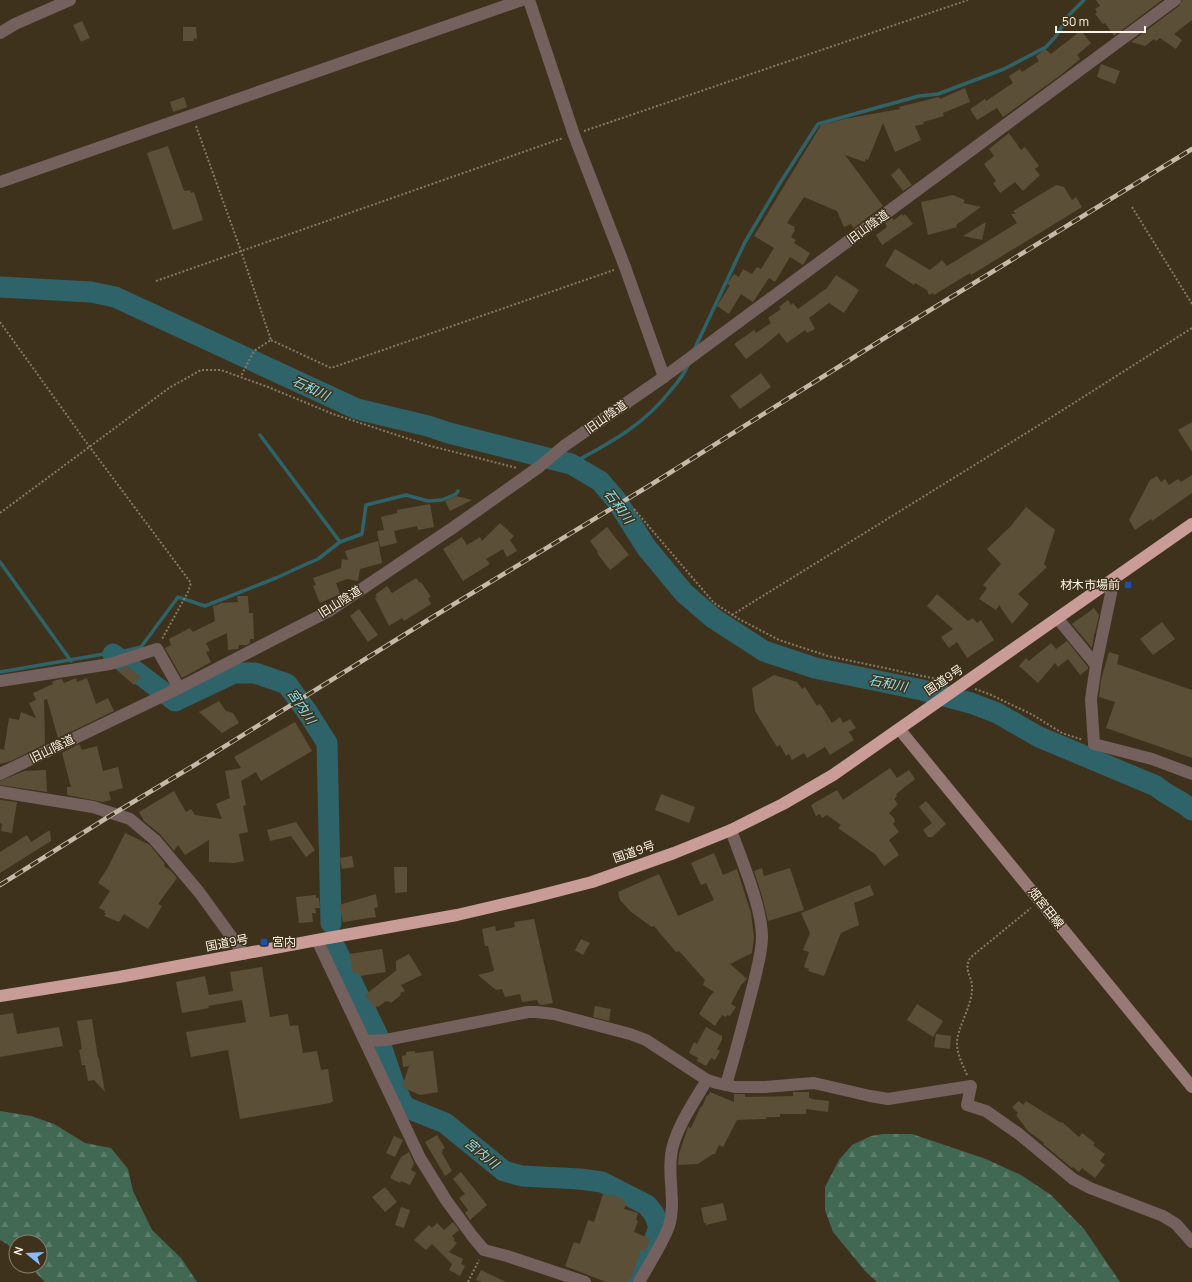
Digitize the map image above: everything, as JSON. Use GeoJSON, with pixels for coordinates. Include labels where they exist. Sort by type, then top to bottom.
{"type":"FeatureCollection","features":[{"type":"Feature","properties":{"kind":"highway","name":"国道9号"},"geometry":{"type":"LineString","coordinates":[[0,996],[120,977],[457,915],[592,882],[674,853],[731,830],[783,804],[833,776],[1192,524]]}},
{"type":"Feature","properties":{"kind":"main road","name":"畑宮田線"},"geometry":{"type":"LineString","coordinates":[[900,730],[1192,1087]]}},
{"type":"Feature","properties":{"kind":"street"},"geometry":{"type":"LineString","coordinates":[[0,34],[15,24],[70,0]]}},
{"type":"Feature","properties":{"kind":"street"},"geometry":{"type":"LineString","coordinates":[[0,182],[522,0]]}},
{"type":"Feature","properties":{"kind":"street"},"geometry":{"type":"LineString","coordinates":[[529,0],[574,134],[664,377]]}},
{"type":"Feature","properties":{"kind":"street","name":"旧山陰道"},"geometry":{"type":"LineString","coordinates":[[0,774],[179,688],[329,611],[454,527],[535,470],[564,446],[664,377],[1175,0]]}},
{"type":"Feature","properties":{"kind":"street"},"geometry":{"type":"LineString","coordinates":[[1114,579],[1096,664],[1091,699],[1094,744],[1152,759],[1192,774]]}},
{"type":"Feature","properties":{"kind":"street"},"geometry":{"type":"LineString","coordinates":[[1058,619],[1096,664]]}},
{"type":"Feature","properties":{"kind":"street"},"geometry":{"type":"LineString","coordinates":[[0,681],[110,664],[157,649],[179,688]]}},
{"type":"Feature","properties":{"kind":"street"},"geometry":{"type":"LineString","coordinates":[[0,792],[93,807],[130,819],[155,840],[199,892],[244,954]]}},
{"type":"Feature","properties":{"kind":"street"},"geometry":{"type":"LineString","coordinates":[[726,1085],[748,1006],[760,953],[762,937],[756,903],[731,830]]}},
{"type":"Feature","properties":{"kind":"street"},"geometry":{"type":"LineString","coordinates":[[317,940],[420,1158],[446,1200],[484,1250],[585,1282]]}},
{"type":"Feature","properties":{"kind":"street"},"geometry":{"type":"LineString","coordinates":[[366,1042],[386,1040],[528,1012],[545,1013],[630,1034],[646,1040],[707,1080],[735,1087],[765,1087],[814,1083],[870,1096],[888,1098],[971,1086],[967,1105],[986,1111],[1019,1134],[1073,1180],[1162,1216],[1176,1224],[1192,1242]]}},
{"type":"Feature","properties":{"kind":"street"},"geometry":{"type":"LineString","coordinates":[[639,1282],[669,1225],[672,1210],[670,1156],[673,1146],[691,1108],[707,1080]]}},
{"type":"Feature","properties":{"kind":"path"},"geometry":{"type":"LineString","coordinates":[[191,115],[241,251],[271,340],[331,368],[624,267]]}},
{"type":"Feature","properties":{"kind":"path"},"geometry":{"type":"LineString","coordinates":[[1132,207],[1192,304]]}},
{"type":"Feature","properties":{"kind":"path"},"geometry":{"type":"LineString","coordinates":[[0,322],[89,446],[191,583],[188,592],[157,649]]}},
{"type":"Feature","properties":{"kind":"path"},"geometry":{"type":"LineString","coordinates":[[732,615],[1036,427],[1192,328]]}},
{"type":"Feature","properties":{"kind":"path"},"geometry":{"type":"LineString","coordinates":[[241,376],[254,352],[271,340]]}},
{"type":"Feature","properties":{"kind":"path"},"geometry":{"type":"LineString","coordinates":[[0,513],[169,388],[201,370],[221,370],[241,376],[347,419],[427,445],[535,470]]}},
{"type":"Feature","properties":{"kind":"path"},"geometry":{"type":"LineString","coordinates":[[634,509],[714,603],[732,615],[779,640],[821,653],[989,694],[1033,715],[1062,733],[1094,744]]}},
{"type":"Feature","properties":{"kind":"path"},"geometry":{"type":"LineString","coordinates":[[971,1086],[958,1054],[956,1041],[972,988],[967,967],[968,962],[971,957],[1040,902]]}},
{"type":"Feature","properties":{"kind":"path"},"geometry":{"type":"LineString","coordinates":[[468,1282],[484,1250]]}},
{"type":"Feature","properties":{"kind":"green space"},"geometry":{"type":"Polygon","coordinates":[[[0,1111],[31,1116],[54,1124],[85,1143],[111,1148],[128,1169],[133,1191],[152,1230],[181,1258],[197,1282],[45,1282],[37,1274],[48,1274],[48,1234],[8,1234],[8,1245],[0,1240],[0,1111]]]}},
{"type":"Feature","properties":{"kind":"green space"},"geometry":{"type":"Polygon","coordinates":[[[883,1134],[912,1134],[986,1159],[1021,1175],[1051,1195],[1084,1229],[1120,1282],[877,1282],[866,1272],[833,1232],[825,1210],[825,1187],[839,1160],[852,1145],[871,1136],[883,1134]]]}},
{"type":"Feature","properties":{"kind":"building"},"geometry":{"type":"Polygon","coordinates":[[[1096,0],[1162,0],[1114,36],[1105,23],[1103,24],[1095,14],[1097,12],[1095,9],[1100,6],[1096,0]]]}},
{"type":"Feature","properties":{"kind":"building"},"geometry":{"type":"Polygon","coordinates":[[[1182,0],[1192,0],[1192,20],[1174,34],[1182,40],[1176,49],[1160,38],[1156,41],[1154,39],[1145,46],[1131,42],[1179,6],[1182,0]]]}},
{"type":"Feature","properties":{"kind":"building"},"geometry":{"type":"Polygon","coordinates":[[[82,21],[90,38],[81,42],[73,25],[82,21]]]}},
{"type":"Feature","properties":{"kind":"building"},"geometry":{"type":"Polygon","coordinates":[[[183,27],[196,27],[197,38],[193,41],[183,41],[183,27]]]}},
{"type":"Feature","properties":{"kind":"building"},"geometry":{"type":"Polygon","coordinates":[[[1079,32],[1082,32],[1091,43],[1077,55],[1080,59],[1003,117],[997,108],[977,120],[970,109],[985,99],[986,101],[1013,83],[1009,76],[1020,69],[1022,72],[1039,61],[1036,56],[1045,49],[1051,54],[1079,32]]]}},
{"type":"Feature","properties":{"kind":"building"},"geometry":{"type":"Polygon","coordinates":[[[1101,64],[1120,71],[1115,84],[1097,77],[1101,64]]]}},
{"type":"Feature","properties":{"kind":"building"},"geometry":{"type":"Polygon","coordinates":[[[965,88],[970,102],[943,113],[944,116],[915,126],[921,140],[895,152],[883,123],[868,160],[866,159],[865,162],[845,155],[883,206],[853,228],[851,224],[844,227],[837,211],[804,197],[787,223],[795,227],[791,237],[796,240],[794,243],[810,253],[803,265],[790,257],[775,282],[769,278],[753,302],[741,294],[729,314],[717,306],[730,285],[727,284],[734,274],[739,277],[743,269],[752,274],[757,267],[761,269],[774,248],[754,236],[821,125],[900,109],[899,107],[939,97],[940,99],[965,88]]]}},
{"type":"Feature","properties":{"kind":"building"},"geometry":{"type":"Polygon","coordinates":[[[184,97],[187,107],[173,112],[170,102],[184,97]]]}},
{"type":"Feature","properties":{"kind":"building"},"geometry":{"type":"Polygon","coordinates":[[[1009,133],[1021,150],[1025,147],[1039,166],[1035,169],[1040,175],[1023,191],[1015,182],[1000,193],[993,183],[996,181],[984,164],[994,156],[989,149],[1009,133]]]}},
{"type":"Feature","properties":{"kind":"building"},"geometry":{"type":"Polygon","coordinates":[[[168,146],[184,191],[190,190],[191,193],[194,192],[203,220],[173,230],[147,153],[168,146]]]}},
{"type":"Feature","properties":{"kind":"building"},"geometry":{"type":"Polygon","coordinates":[[[899,168],[912,185],[903,191],[891,175],[899,168]]]}},
{"type":"Feature","properties":{"kind":"building"},"geometry":{"type":"Polygon","coordinates":[[[1056,185],[1064,187],[1072,200],[1076,197],[1082,207],[971,275],[970,273],[934,295],[933,293],[929,295],[927,290],[915,283],[914,285],[885,266],[895,249],[930,270],[942,260],[947,266],[1017,223],[1011,214],[1016,214],[1013,211],[1056,185]]]}},
{"type":"Feature","properties":{"kind":"building"},"geometry":{"type":"Polygon","coordinates":[[[953,195],[965,200],[963,203],[981,207],[956,225],[957,227],[928,235],[921,202],[953,195]]]}},
{"type":"Feature","properties":{"kind":"building"},"geometry":{"type":"Polygon","coordinates":[[[902,214],[903,216],[905,214],[913,224],[882,245],[876,235],[887,227],[885,223],[892,218],[894,220],[902,214]]]}},
{"type":"Feature","properties":{"kind":"building"},"geometry":{"type":"Polygon","coordinates":[[[986,222],[982,240],[963,236],[986,222]]]}},
{"type":"Feature","properties":{"kind":"building"},"geometry":{"type":"Polygon","coordinates":[[[836,275],[859,290],[844,313],[829,303],[809,318],[815,329],[807,333],[805,330],[787,343],[779,333],[746,359],[734,344],[754,330],[756,333],[771,323],[768,318],[781,309],[779,307],[788,300],[791,305],[793,303],[798,309],[827,288],[836,275]]]}},
{"type":"Feature","properties":{"kind":"building"},"geometry":{"type":"Polygon","coordinates":[[[761,373],[771,387],[740,409],[730,396],[761,373]]]}},
{"type":"Feature","properties":{"kind":"building"},"geometry":{"type":"Polygon","coordinates":[[[1192,422],[1192,452],[1178,430],[1192,422]]]}},
{"type":"Feature","properties":{"kind":"building"},"geometry":{"type":"Polygon","coordinates":[[[1192,475],[1192,493],[1152,521],[1151,519],[1135,530],[1129,520],[1150,480],[1157,476],[1161,482],[1165,479],[1169,485],[1178,479],[1181,482],[1192,475]]]}},
{"type":"Feature","properties":{"kind":"building"},"geometry":{"type":"Polygon","coordinates":[[[456,496],[472,500],[450,511],[445,501],[456,496]]]}},
{"type":"Feature","properties":{"kind":"building"},"geometry":{"type":"Polygon","coordinates":[[[430,504],[434,527],[418,530],[417,526],[394,531],[397,543],[380,547],[377,531],[384,530],[381,517],[397,513],[397,510],[430,504]]]}},
{"type":"Feature","properties":{"kind":"building"},"geometry":{"type":"Polygon","coordinates":[[[1026,507],[1055,530],[1044,564],[1047,567],[1018,594],[1029,604],[1012,624],[999,605],[996,610],[979,599],[987,588],[983,585],[1001,564],[987,549],[1010,527],[1026,507]]]}},
{"type":"Feature","properties":{"kind":"building"},"geometry":{"type":"Polygon","coordinates":[[[500,523],[514,536],[510,540],[517,551],[507,557],[503,549],[486,559],[490,564],[463,581],[443,549],[462,537],[467,545],[480,537],[482,541],[500,523]]]}},
{"type":"Feature","properties":{"kind":"building"},"geometry":{"type":"Polygon","coordinates":[[[607,527],[629,555],[610,570],[590,541],[607,527]]]}},
{"type":"Feature","properties":{"kind":"building"},"geometry":{"type":"Polygon","coordinates":[[[378,541],[382,563],[360,569],[358,581],[347,579],[336,583],[340,594],[320,603],[313,586],[316,585],[313,578],[341,568],[342,559],[348,560],[345,551],[378,541]]]}},
{"type":"Feature","properties":{"kind":"building"},"geometry":{"type":"Polygon","coordinates":[[[416,578],[420,583],[421,582],[431,597],[428,598],[431,604],[404,621],[402,618],[389,626],[375,598],[377,597],[375,595],[387,586],[392,593],[416,578]]]}},
{"type":"Feature","properties":{"kind":"building"},"geometry":{"type":"Polygon","coordinates":[[[937,594],[968,621],[973,618],[977,623],[981,620],[994,640],[967,658],[957,642],[949,648],[941,637],[953,629],[927,606],[937,594]]]}},
{"type":"Feature","properties":{"kind":"building"},"geometry":{"type":"Polygon","coordinates":[[[237,596],[248,596],[249,613],[253,613],[254,639],[250,639],[250,643],[247,645],[239,645],[238,649],[228,650],[227,633],[206,643],[210,651],[206,652],[211,662],[182,678],[165,648],[171,645],[169,639],[190,628],[193,632],[215,621],[213,606],[220,603],[238,602],[237,596]]]}},
{"type":"Feature","properties":{"kind":"building"},"geometry":{"type":"Polygon","coordinates":[[[1094,608],[1099,615],[1092,648],[1072,624],[1094,608]]]}},
{"type":"Feature","properties":{"kind":"building"},"geometry":{"type":"Polygon","coordinates":[[[359,609],[378,635],[368,642],[350,616],[359,609]]]}},
{"type":"Feature","properties":{"kind":"building"},"geometry":{"type":"Polygon","coordinates":[[[1162,622],[1175,639],[1153,655],[1140,639],[1162,622]]]}},
{"type":"Feature","properties":{"kind":"building"},"geometry":{"type":"Polygon","coordinates":[[[1067,641],[1088,667],[1088,669],[1080,675],[1068,659],[1058,667],[1055,663],[1038,683],[1019,666],[1026,658],[1029,661],[1051,643],[1056,649],[1067,641]]]}},
{"type":"Feature","properties":{"kind":"building"},"geometry":{"type":"Polygon","coordinates":[[[1109,652],[1119,655],[1117,664],[1192,690],[1192,758],[1106,728],[1115,702],[1099,697],[1101,680],[1109,652]]]}},
{"type":"Feature","properties":{"kind":"building"},"geometry":{"type":"Polygon","coordinates":[[[127,666],[141,677],[134,685],[119,672],[122,668],[127,666]]]}},
{"type":"Feature","properties":{"kind":"building"},"geometry":{"type":"Polygon","coordinates":[[[774,675],[797,682],[802,689],[805,687],[817,706],[820,704],[832,723],[840,717],[843,723],[850,719],[856,728],[849,732],[854,740],[830,755],[825,747],[807,758],[804,753],[792,760],[789,754],[786,756],[780,745],[777,747],[755,711],[752,688],[774,675]]]}},
{"type":"Feature","properties":{"kind":"building"},"geometry":{"type":"Polygon","coordinates":[[[76,678],[77,682],[87,678],[96,704],[108,698],[114,711],[58,738],[47,699],[44,700],[45,744],[11,761],[0,764],[0,749],[4,750],[9,718],[19,720],[21,712],[36,718],[29,703],[36,700],[33,693],[53,684],[52,682],[56,680],[62,679],[64,683],[76,678]]]}},
{"type":"Feature","properties":{"kind":"building"},"geometry":{"type":"Polygon","coordinates":[[[219,701],[226,711],[233,713],[239,723],[222,733],[199,712],[219,701]]]}},
{"type":"Feature","properties":{"kind":"building"},"geometry":{"type":"Polygon","coordinates":[[[295,722],[312,751],[261,781],[256,772],[241,781],[246,805],[243,806],[248,832],[239,834],[244,861],[234,863],[209,862],[209,840],[185,855],[178,845],[174,851],[160,834],[144,821],[139,812],[174,791],[186,812],[191,809],[195,815],[222,819],[216,804],[230,798],[225,771],[241,768],[234,757],[295,722]]]}},
{"type":"Feature","properties":{"kind":"building"},"geometry":{"type":"Polygon","coordinates":[[[79,744],[82,750],[97,746],[103,771],[118,767],[123,788],[109,792],[111,800],[103,802],[67,795],[67,787],[71,787],[62,753],[79,744]]]}},
{"type":"Feature","properties":{"kind":"building"},"geometry":{"type":"Polygon","coordinates":[[[890,768],[897,778],[909,770],[915,779],[896,794],[897,796],[894,799],[898,804],[889,813],[894,818],[895,822],[893,824],[899,832],[889,840],[899,855],[884,866],[875,854],[838,828],[841,825],[827,815],[822,818],[820,814],[816,816],[811,805],[837,790],[843,800],[890,768]]]}},
{"type":"Feature","properties":{"kind":"building"},"geometry":{"type":"Polygon","coordinates":[[[46,770],[47,792],[0,785],[0,781],[24,771],[46,770]]]}},
{"type":"Feature","properties":{"kind":"building"},"geometry":{"type":"Polygon","coordinates":[[[661,794],[695,807],[689,823],[655,810],[661,794]]]}},
{"type":"Feature","properties":{"kind":"building"},"geometry":{"type":"Polygon","coordinates":[[[0,800],[17,802],[12,833],[1,831],[2,824],[0,823],[0,800]]]}},
{"type":"Feature","properties":{"kind":"building"},"geometry":{"type":"Polygon","coordinates":[[[926,801],[946,824],[932,837],[928,837],[923,830],[932,823],[919,807],[926,801]]]}},
{"type":"Feature","properties":{"kind":"building"},"geometry":{"type":"Polygon","coordinates":[[[296,822],[315,850],[306,857],[291,836],[270,841],[267,830],[296,822]]]}},
{"type":"Feature","properties":{"kind":"building"},"geometry":{"type":"Polygon","coordinates":[[[50,830],[51,841],[0,873],[0,852],[27,835],[31,842],[50,830]]]}},
{"type":"Feature","properties":{"kind":"building"},"geometry":{"type":"Polygon","coordinates":[[[125,833],[150,845],[165,864],[164,866],[177,878],[158,904],[162,906],[148,929],[124,914],[119,922],[104,916],[106,913],[104,913],[105,911],[99,908],[110,891],[98,883],[125,833]]]}},
{"type":"Feature","properties":{"kind":"building"},"geometry":{"type":"Polygon","coordinates":[[[714,853],[723,875],[737,869],[751,913],[754,937],[752,953],[730,964],[747,979],[741,985],[731,1004],[736,1007],[730,1016],[727,1015],[726,1017],[722,1015],[715,1026],[699,1014],[714,992],[703,985],[705,980],[679,951],[676,952],[654,926],[652,927],[631,912],[620,900],[618,892],[659,874],[678,916],[714,900],[706,883],[701,885],[691,863],[714,853]]]}},
{"type":"Feature","properties":{"kind":"building"},"geometry":{"type":"Polygon","coordinates":[[[352,856],[354,867],[342,869],[340,858],[352,856]]]}},
{"type":"Feature","properties":{"kind":"building"},"geometry":{"type":"Polygon","coordinates":[[[394,867],[407,867],[407,892],[395,893],[394,867]]]}},
{"type":"Feature","properties":{"kind":"building"},"geometry":{"type":"Polygon","coordinates":[[[762,868],[764,876],[790,868],[804,910],[768,921],[754,871],[762,868]]]}},
{"type":"Feature","properties":{"kind":"building"},"geometry":{"type":"Polygon","coordinates":[[[870,885],[874,895],[854,903],[859,925],[841,933],[824,976],[808,971],[809,969],[804,967],[809,952],[803,950],[810,933],[801,913],[870,885]]]}},
{"type":"Feature","properties":{"kind":"building"},"geometry":{"type":"Polygon","coordinates":[[[376,894],[378,907],[374,908],[376,917],[343,922],[339,905],[376,894]]]}},
{"type":"Feature","properties":{"kind":"building"},"geometry":{"type":"Polygon","coordinates":[[[316,895],[316,898],[319,898],[320,908],[315,908],[316,913],[312,913],[313,922],[299,923],[296,897],[316,895]]]}},
{"type":"Feature","properties":{"kind":"building"},"geometry":{"type":"Polygon","coordinates":[[[534,919],[553,1003],[542,1005],[539,1004],[537,1000],[522,1002],[520,994],[505,997],[502,989],[496,990],[478,975],[494,971],[488,946],[485,946],[482,929],[495,926],[496,931],[515,927],[514,922],[534,919]]]}},
{"type":"Feature","properties":{"kind":"building"},"geometry":{"type":"Polygon","coordinates":[[[581,939],[590,943],[583,955],[575,950],[581,939]]]}},
{"type":"Feature","properties":{"kind":"building"},"geometry":{"type":"Polygon","coordinates":[[[382,949],[386,972],[360,976],[359,973],[353,973],[349,954],[382,949]]]}},
{"type":"Feature","properties":{"kind":"building"},"geometry":{"type":"Polygon","coordinates":[[[409,954],[422,975],[401,985],[405,991],[400,993],[401,995],[391,1003],[386,1001],[375,1008],[365,995],[398,969],[396,970],[396,961],[409,954]]]}},
{"type":"Feature","properties":{"kind":"building"},"geometry":{"type":"Polygon","coordinates":[[[262,967],[270,1017],[288,1014],[290,1026],[298,1025],[303,1053],[317,1051],[321,1070],[328,1069],[333,1101],[330,1103],[240,1119],[228,1050],[191,1057],[186,1032],[246,1022],[242,1000],[208,1006],[209,1008],[182,1013],[176,982],[205,976],[209,995],[233,991],[230,972],[262,967]]]}},
{"type":"Feature","properties":{"kind":"building"},"geometry":{"type":"Polygon","coordinates":[[[917,1004],[943,1021],[933,1037],[907,1020],[917,1004]]]}},
{"type":"Feature","properties":{"kind":"building"},"geometry":{"type":"Polygon","coordinates":[[[595,1006],[611,1009],[609,1021],[593,1017],[595,1006]]]}},
{"type":"Feature","properties":{"kind":"building"},"geometry":{"type":"Polygon","coordinates":[[[13,1013],[17,1034],[59,1027],[63,1046],[0,1057],[0,1015],[13,1013]]]}},
{"type":"Feature","properties":{"kind":"building"},"geometry":{"type":"Polygon","coordinates":[[[92,1019],[105,1092],[94,1080],[88,1081],[85,1065],[82,1065],[79,1050],[82,1049],[77,1021],[92,1019]]]}},
{"type":"Feature","properties":{"kind":"building"},"geometry":{"type":"Polygon","coordinates":[[[706,1027],[722,1036],[722,1040],[717,1049],[720,1051],[715,1060],[711,1058],[706,1066],[697,1061],[698,1058],[689,1053],[694,1042],[697,1044],[706,1027]]]}},
{"type":"Feature","properties":{"kind":"building"},"geometry":{"type":"Polygon","coordinates":[[[936,1034],[951,1036],[950,1049],[934,1047],[936,1034]]]}},
{"type":"Feature","properties":{"kind":"building"},"geometry":{"type":"Polygon","coordinates":[[[415,1051],[415,1053],[433,1051],[438,1092],[420,1095],[402,1087],[409,1066],[403,1067],[402,1056],[406,1055],[406,1052],[415,1051]]]}},
{"type":"Feature","properties":{"kind":"building"},"geometry":{"type":"Polygon","coordinates":[[[710,1092],[734,1102],[734,1094],[745,1094],[745,1097],[793,1096],[793,1092],[809,1092],[809,1098],[811,1099],[829,1101],[828,1112],[806,1109],[806,1114],[780,1114],[780,1117],[766,1117],[766,1119],[737,1120],[723,1147],[719,1145],[715,1154],[698,1164],[678,1165],[679,1154],[688,1127],[691,1128],[701,1106],[702,1107],[707,1095],[708,1096],[710,1092]]]}},
{"type":"Feature","properties":{"kind":"building"},"geometry":{"type":"Polygon","coordinates":[[[1019,1101],[1023,1105],[1026,1101],[1061,1123],[1062,1122],[1079,1137],[1082,1133],[1095,1143],[1093,1145],[1105,1154],[1100,1161],[1105,1165],[1095,1178],[1082,1168],[1079,1172],[1073,1167],[1072,1168],[1028,1131],[1016,1115],[1018,1113],[1012,1107],[1019,1101]]]}},
{"type":"Feature","properties":{"kind":"building"},"geometry":{"type":"Polygon","coordinates":[[[437,1135],[445,1148],[442,1150],[442,1153],[452,1171],[445,1176],[425,1142],[437,1135]]]}},
{"type":"Feature","properties":{"kind":"building"},"geometry":{"type":"Polygon","coordinates":[[[394,1136],[403,1140],[395,1157],[386,1153],[394,1136]]]}},
{"type":"Feature","properties":{"kind":"building"},"geometry":{"type":"Polygon","coordinates":[[[409,1152],[414,1163],[411,1170],[416,1173],[410,1185],[401,1181],[400,1183],[390,1178],[401,1157],[409,1152]]]}},
{"type":"Feature","properties":{"kind":"building"},"geometry":{"type":"Polygon","coordinates":[[[461,1172],[487,1205],[470,1220],[465,1213],[468,1210],[459,1198],[465,1194],[453,1179],[461,1172]]]}},
{"type":"Feature","properties":{"kind":"building"},"geometry":{"type":"Polygon","coordinates":[[[385,1187],[397,1202],[385,1212],[372,1197],[385,1187]]]}},
{"type":"Feature","properties":{"kind":"building"},"geometry":{"type":"Polygon","coordinates":[[[603,1194],[609,1196],[609,1194],[624,1199],[623,1201],[627,1202],[624,1209],[638,1213],[636,1220],[638,1221],[634,1232],[650,1239],[645,1252],[641,1250],[631,1279],[629,1278],[628,1282],[606,1282],[565,1266],[574,1242],[580,1244],[588,1220],[594,1222],[603,1194]]]}},
{"type":"Feature","properties":{"kind":"building"},"geometry":{"type":"Polygon","coordinates":[[[723,1203],[727,1220],[706,1225],[706,1223],[704,1223],[701,1208],[723,1203]]]}},
{"type":"Feature","properties":{"kind":"building"},"geometry":{"type":"Polygon","coordinates":[[[401,1207],[410,1210],[404,1228],[395,1225],[401,1207]]]}},
{"type":"Feature","properties":{"kind":"building"},"geometry":{"type":"Polygon","coordinates":[[[453,1222],[459,1230],[452,1236],[455,1239],[453,1240],[457,1243],[449,1252],[463,1259],[461,1264],[465,1266],[460,1276],[449,1270],[452,1264],[432,1244],[426,1250],[414,1240],[429,1225],[432,1228],[437,1223],[444,1230],[453,1222]]]}},
{"type":"Feature","properties":{"kind":"building"},"geometry":{"type":"Polygon","coordinates":[[[481,1270],[506,1282],[482,1282],[476,1280],[481,1270]]]}},
{"type":"Feature","properties":{"kind":"waterway"},"geometry":{"type":"LineString","coordinates":[[694,350],[745,242],[780,183],[818,124],[919,96],[938,94],[1004,69],[1046,47],[1056,36],[1069,15],[1084,0]]}},
{"type":"Feature","properties":{"kind":"waterway","name":"石和川"},"geometry":{"type":"LineString","coordinates":[[0,287],[91,292],[115,297],[357,409],[428,426],[449,433],[571,464],[600,481],[617,501],[646,547],[684,593],[713,618],[764,651],[815,668],[922,690],[971,703],[997,713],[1039,737],[1156,786],[1192,810]]}},
{"type":"Feature","properties":{"kind":"waterway"},"geometry":{"type":"LineString","coordinates":[[571,464],[613,441],[638,423],[661,402],[685,372],[688,365]]}},
{"type":"Feature","properties":{"kind":"waterway"},"geometry":{"type":"LineString","coordinates":[[260,435],[340,542]]}},
{"type":"Feature","properties":{"kind":"waterway"},"geometry":{"type":"LineString","coordinates":[[0,672],[104,654],[113,654],[141,647],[178,597],[205,606],[276,578],[318,559],[340,542],[362,534],[366,505],[406,495],[428,501],[442,500],[456,494],[458,491]]}},
{"type":"Feature","properties":{"kind":"waterway"},"geometry":{"type":"LineString","coordinates":[[0,562],[71,661]]}},
{"type":"Feature","properties":{"kind":"waterway","name":"宮内川"},"geometry":{"type":"LineString","coordinates":[[113,654],[175,701],[234,673],[255,673],[287,684],[327,743],[331,923]]}},
{"type":"Feature","properties":{"kind":"waterway","name":"宮内川"},"geometry":{"type":"LineString","coordinates":[[336,949],[377,1034],[394,1084],[405,1107],[445,1123],[504,1171],[522,1176],[580,1179],[602,1182],[647,1205],[654,1214],[659,1227],[654,1241],[634,1282]]}},
{"type":"Feature","properties":{"kind":"railway"},"geometry":{"type":"LineString","coordinates":[[0,885],[436,615],[652,484],[883,339],[1192,149]]}},
{"type":"Feature","properties":{"kind":"place","name":"材木市場前"},"geometry":{"type":"Point","coordinates":[1128,585]}},
{"type":"Feature","properties":{"kind":"place","name":"宮内"},"geometry":{"type":"Point","coordinates":[264,942]}}]}
